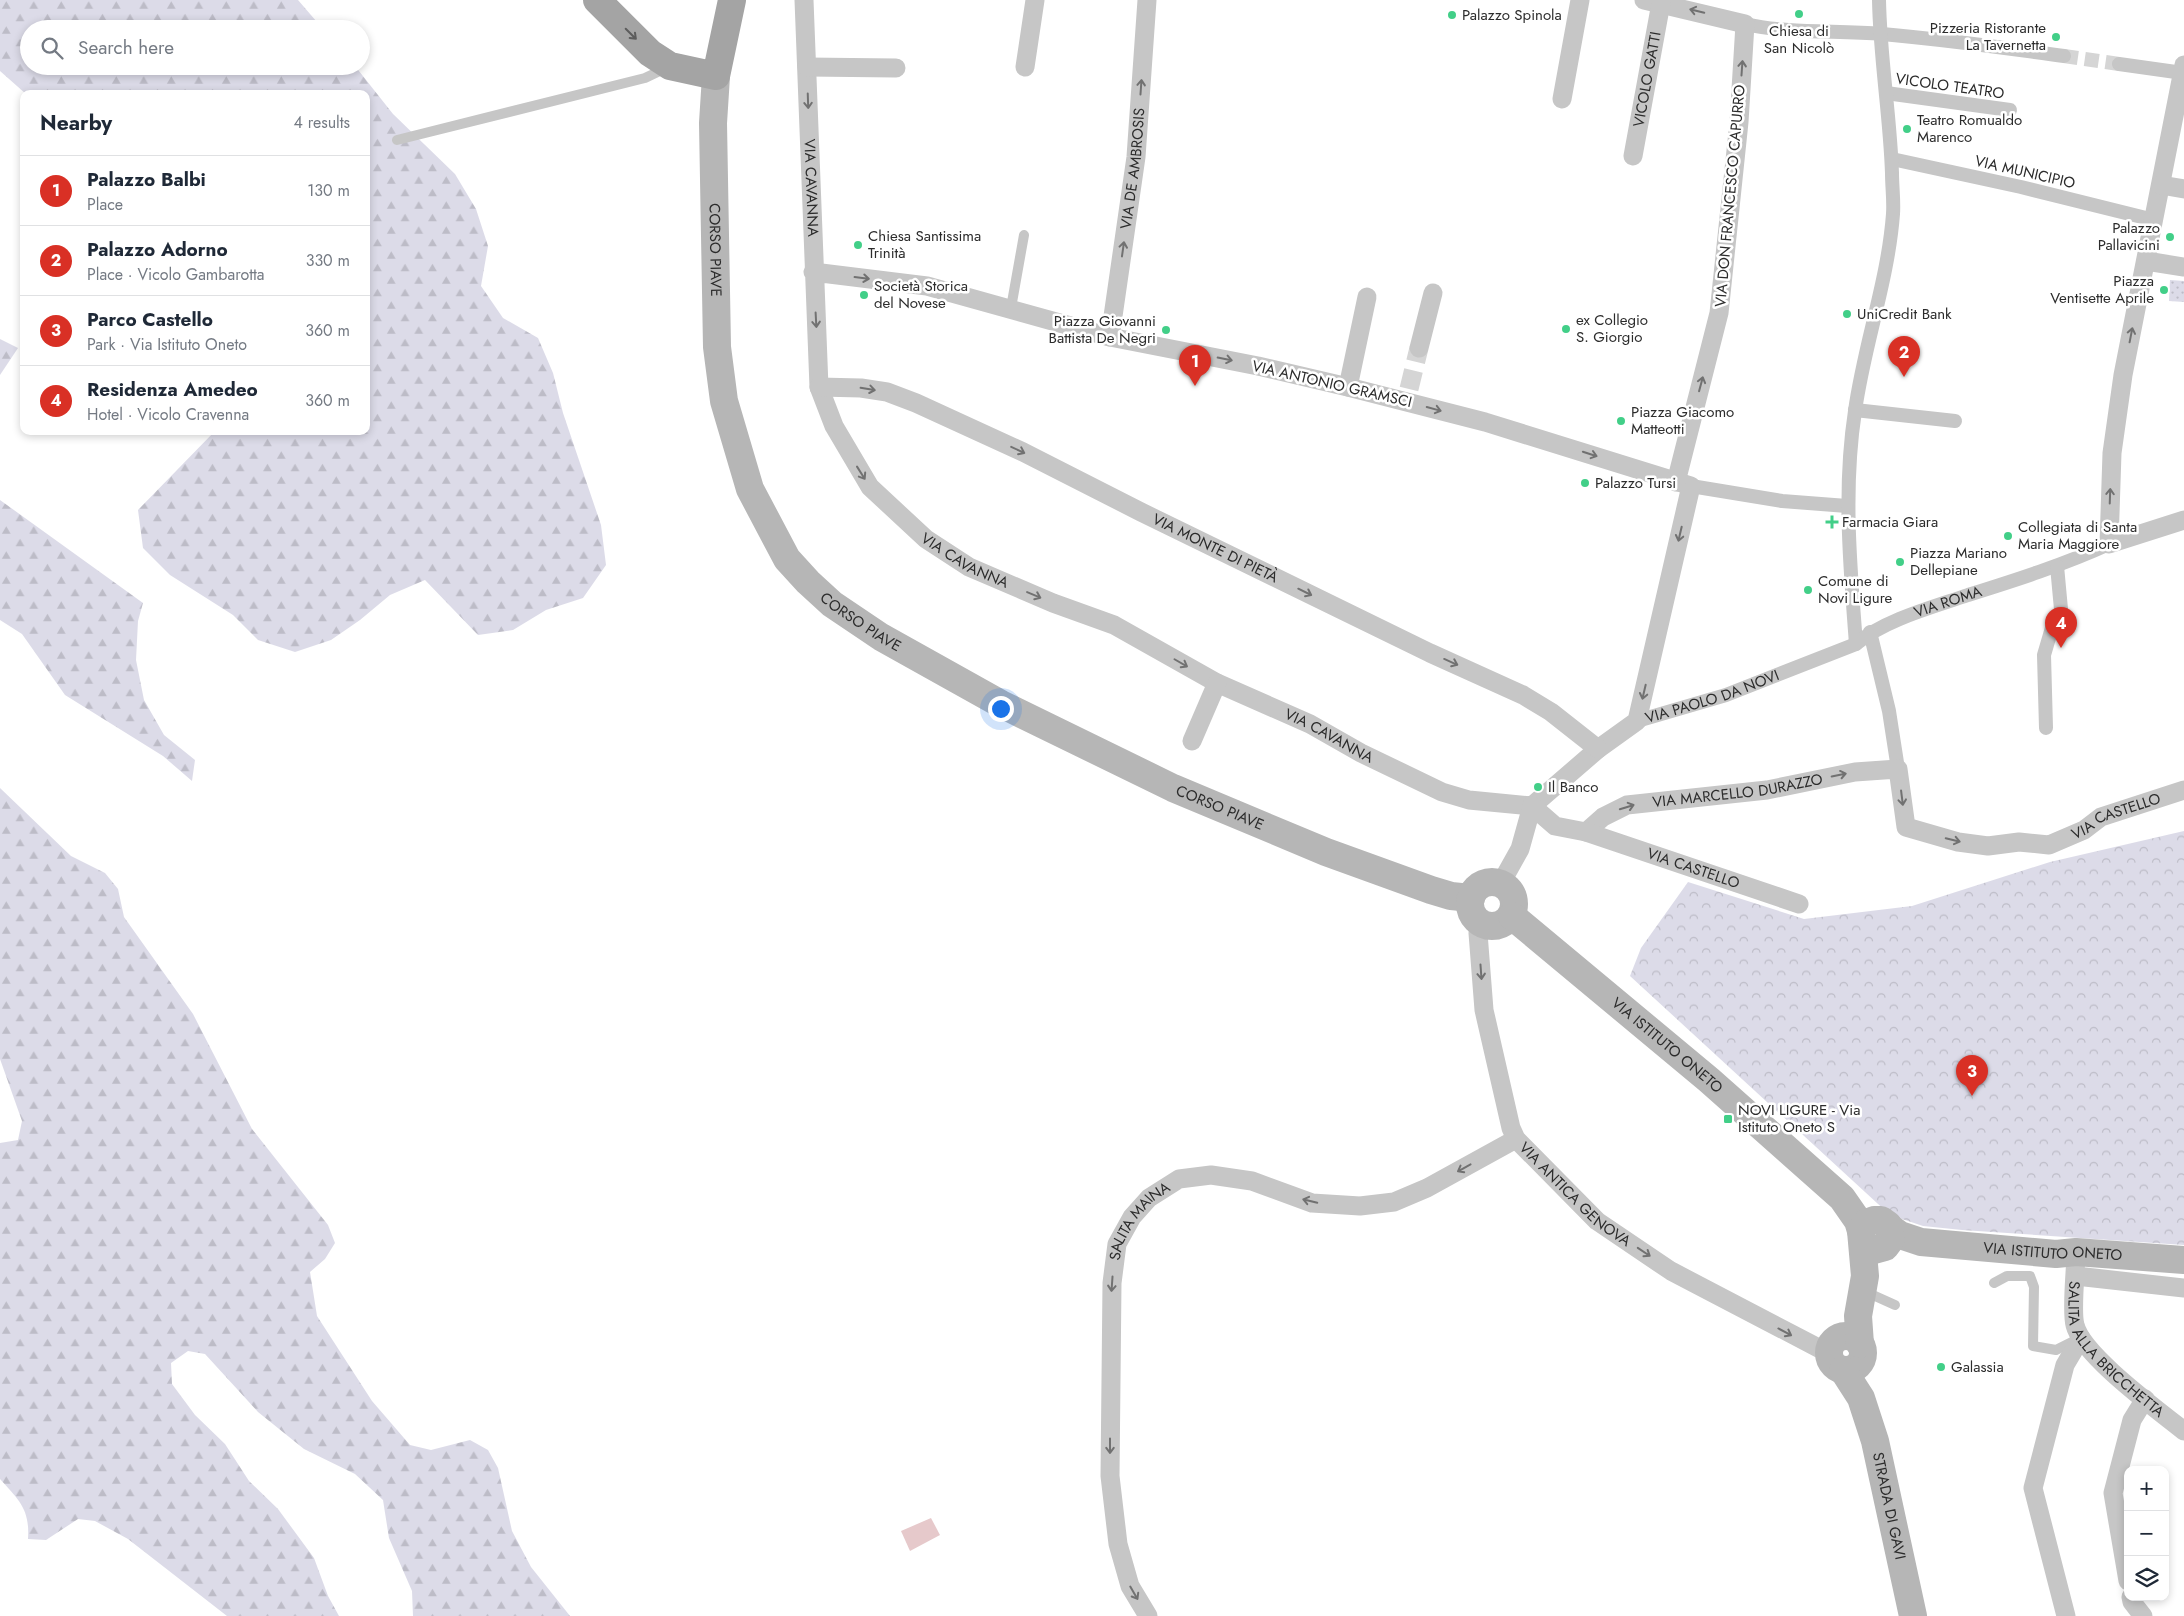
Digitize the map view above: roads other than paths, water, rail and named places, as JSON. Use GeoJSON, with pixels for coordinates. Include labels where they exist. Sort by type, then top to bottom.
{"type":"FeatureCollection","features":[{"type":"Feature","properties":{"kind":"main road"},"geometry":{"type":"LineString","coordinates":[[597,0],[650,53],[670,66],[716,76]]}},
{"type":"Feature","properties":{"kind":"main road","name":"CORSO PIAVE"},"geometry":{"type":"LineString","coordinates":[[732,0],[716,76],[713,124],[717,347],[724,401],[750,489],[787,559],[832,604],[881,637],[1001,704],[1173,788],[1326,852],[1431,890],[1451,896],[1471,898]]}},
{"type":"Feature","properties":{"kind":"main road"},"geometry":{"type":"LineString","coordinates":[[1483,883],[1501,883],[1513,894],[1515,909],[1512,916],[1498,926],[1489,927],[1481,924],[1471,912],[1471,898],[1475,889],[1483,883]]}},
{"type":"Feature","properties":{"kind":"main road","name":"VIA ISTITUTO ONETO"},"geometry":{"type":"LineString","coordinates":[[1512,916],[1709,1080],[1842,1198],[1858,1221],[1876,1236],[1912,1245],[1921,1242],[2056,1254],[2076,1264],[2184,1260]]}},
{"type":"Feature","properties":{"kind":"main road"},"geometry":{"type":"LineString","coordinates":[[1853,1332],[1878,1260],[1876,1236]]}},
{"type":"Feature","properties":{"kind":"main road","name":"STRADA DI GAVI"},"geometry":{"type":"LineString","coordinates":[[1853,1332],[1860,1398],[1875,1441],[1913,1616]]}},
{"type":"Feature","properties":{"kind":"street","name":"VIA CAVANNA"},"geometry":{"type":"LineString","coordinates":[[804,0],[819,387],[834,426],[870,487],[926,539],[969,567],[1053,603],[1114,625],[1217,684],[1310,724],[1361,753],[1442,792],[1469,800],[1532,806]]}},
{"type":"Feature","properties":{"kind":"street"},"geometry":{"type":"LineString","coordinates":[[1025,66],[1035,0]]}},
{"type":"Feature","properties":{"kind":"street","name":"VIA DE AMBROSIS"},"geometry":{"type":"LineString","coordinates":[[1110,336],[1136,157],[1147,0]]}},
{"type":"Feature","properties":{"kind":"street"},"geometry":{"type":"LineString","coordinates":[[1562,99],[1580,0]]}},
{"type":"Feature","properties":{"kind":"street"},"geometry":{"type":"LineString","coordinates":[[1856,644],[1847,506],[1855,410],[1891,238],[1893,212],[1892,159],[1879,34],[1879,0]]}},
{"type":"Feature","properties":{"kind":"street"},"geometry":{"type":"LineString","coordinates":[[1653,1],[1745,24],[1796,32],[1879,34],[2064,56]]}},
{"type":"Feature","properties":{"kind":"street","name":"VICOLO GATTI"},"geometry":{"type":"LineString","coordinates":[[1633,156],[1653,1]]}},
{"type":"Feature","properties":{"kind":"street","name":"VIA DON FRANCESCO CAPURRO"},"geometry":{"type":"LineString","coordinates":[[1637,721],[1719,313],[1739,122],[1745,24]]}},
{"type":"Feature","properties":{"kind":"street"},"geometry":{"type":"LineString","coordinates":[[2109,544],[2114,443],[2123,375],[2161,185],[2180,114],[2183,69],[2119,64]]}},
{"type":"Feature","properties":{"kind":"street"},"geometry":{"type":"LineString","coordinates":[[807,67],[896,68]]}},
{"type":"Feature","properties":{"kind":"street","name":"VICOLO TEATRO"},"geometry":{"type":"LineString","coordinates":[[1886,93],[2010,110]]}},
{"type":"Feature","properties":{"kind":"street","name":"VIA MUNICIPIO"},"geometry":{"type":"LineString","coordinates":[[1892,159],[2021,187],[2150,219]]}},
{"type":"Feature","properties":{"kind":"street"},"geometry":{"type":"LineString","coordinates":[[2161,185],[2184,189]]}},
{"type":"Feature","properties":{"kind":"street"},"geometry":{"type":"LineString","coordinates":[[2146,261],[2184,267]]}},
{"type":"Feature","properties":{"kind":"street","name":"VIA ANTONIO GRAMSCI"},"geometry":{"type":"LineString","coordinates":[[814,272],[928,286],[1110,336],[1258,366],[1348,387],[1407,395],[1684,484],[1782,501],[1847,506]]}},
{"type":"Feature","properties":{"kind":"street"},"geometry":{"type":"LineString","coordinates":[[1419,348],[1433,293]]}},
{"type":"Feature","properties":{"kind":"street"},"geometry":{"type":"LineString","coordinates":[[1348,387],[1367,297]]}},
{"type":"Feature","properties":{"kind":"street","name":"VIA MONTE DI PIETÀ"},"geometry":{"type":"LineString","coordinates":[[819,387],[861,388],[887,392],[916,403],[1023,452],[1141,512],[1430,653],[1523,695],[1551,712],[1598,749]]}},
{"type":"Feature","properties":{"kind":"street"},"geometry":{"type":"LineString","coordinates":[[1855,410],[1955,421]]}},
{"type":"Feature","properties":{"kind":"street","name":"VIA ROMA"},"geometry":{"type":"LineString","coordinates":[[1856,644],[1870,632],[1939,605],[2057,566],[2109,544],[2184,520]]}},
{"type":"Feature","properties":{"kind":"street"},"geometry":{"type":"LineString","coordinates":[[2046,728],[2044,655],[2054,621],[2062,620],[2057,566]]}},
{"type":"Feature","properties":{"kind":"street"},"geometry":{"type":"LineString","coordinates":[[1870,632],[1889,711],[1898,768]]}},
{"type":"Feature","properties":{"kind":"street","name":"VIA PAOLO DA NOVI"},"geometry":{"type":"LineString","coordinates":[[1532,806],[1598,749],[1637,721],[1726,695],[1856,644]]}},
{"type":"Feature","properties":{"kind":"street"},"geometry":{"type":"LineString","coordinates":[[1192,741],[1217,684]]}},
{"type":"Feature","properties":{"kind":"street","name":"VIA MARCELLO DURAZZO"},"geometry":{"type":"LineString","coordinates":[[1586,832],[1603,817],[1627,805],[1766,790],[1855,772],[1898,768]]}},
{"type":"Feature","properties":{"kind":"street","name":"VIA CASTELLO"},"geometry":{"type":"LineString","coordinates":[[1898,768],[1906,828],[1958,842],[1988,846],[2019,842],[2049,845],[2084,830],[2101,817],[2184,790]]}},
{"type":"Feature","properties":{"kind":"street"},"geometry":{"type":"LineString","coordinates":[[1501,883],[1520,849],[1532,806]]}},
{"type":"Feature","properties":{"kind":"street","name":"VIA CASTELLO"},"geometry":{"type":"LineString","coordinates":[[1532,806],[1555,826],[1586,832],[1799,904]]}},
{"type":"Feature","properties":{"kind":"street","name":"VIA ANTICA GENOVA"},"geometry":{"type":"LineString","coordinates":[[1481,924],[1478,932],[1484,1010],[1511,1128],[1516,1139],[1598,1221],[1671,1271],[1853,1332]]}},
{"type":"Feature","properties":{"kind":"street","name":"SALITA MAINA"},"geometry":{"type":"LineString","coordinates":[[1148,1616],[1130,1586],[1118,1544],[1110,1476],[1112,1283],[1117,1244],[1132,1217],[1148,1198],[1179,1179],[1211,1175],[1252,1181],[1312,1202],[1360,1206],[1394,1202],[1426,1188],[1516,1139]]}},
{"type":"Feature","properties":{"kind":"street"},"geometry":{"type":"LineString","coordinates":[[2076,1264],[2184,1288]]}},
{"type":"Feature","properties":{"kind":"street","name":"SALITA ALLA BRICCHETTA"},"geometry":{"type":"LineString","coordinates":[[2076,1264],[2075,1325],[2081,1338],[2099,1359],[2184,1431]]}},
{"type":"Feature","properties":{"kind":"street"},"geometry":{"type":"LineString","coordinates":[[2066,1616],[2033,1488],[2066,1365],[2081,1338]]}},
{"type":"Feature","properties":{"kind":"street"},"geometry":{"type":"LineString","coordinates":[[2124,1558],[2113,1493],[2132,1420],[2144,1399]]}},
{"type":"Feature","properties":{"kind":"street"},"geometry":{"type":"LineString","coordinates":[[2132,1601],[2143,1616]]}},
{"type":"Feature","properties":{"kind":"lane"},"geometry":{"type":"LineString","coordinates":[[397,140],[645,78],[670,66]]}},
{"type":"Feature","properties":{"kind":"lane"},"geometry":{"type":"LineString","coordinates":[[1010,308],[1024,235]]}},
{"type":"Feature","properties":{"kind":"lane"},"geometry":{"type":"LineString","coordinates":[[1994,1283],[2007,1276],[2030,1276],[2034,1287],[2033,1346],[2056,1350],[2081,1338]]}},
{"type":"Feature","properties":{"kind":"lane"},"geometry":{"type":"LineString","coordinates":[[1853,1332],[1875,1296],[1895,1305]]}},
{"type":"Feature","properties":{"kind":"tunnel"},"geometry":{"type":"LineString","coordinates":[[2064,56],[2119,64]]}},
{"type":"Feature","properties":{"kind":"tunnel"},"geometry":{"type":"LineString","coordinates":[[1409,389],[1419,348]]}},
{"type":"Feature","properties":{"kind":"place","name":"Chiesa di San Nicolò"},"geometry":{"type":"Point","coordinates":[1799,14]}},
{"type":"Feature","properties":{"kind":"place","name":"Palazzo Spinola"},"geometry":{"type":"Point","coordinates":[1452,15]}},
{"type":"Feature","properties":{"kind":"place","name":"Pizzeria Ristorante La Tavernetta"},"geometry":{"type":"Point","coordinates":[2056,37]}},
{"type":"Feature","properties":{"kind":"place","name":"Teatro Romualdo Marenco"},"geometry":{"type":"Point","coordinates":[1907,129]}},
{"type":"Feature","properties":{"kind":"place","name":"Palazzo Pallavicini"},"geometry":{"type":"Point","coordinates":[2170,237]}},
{"type":"Feature","properties":{"kind":"place","name":"Chiesa Santissima Trinità"},"geometry":{"type":"Point","coordinates":[858,245]}},
{"type":"Feature","properties":{"kind":"place","name":"Piazza Ventisette Aprile"},"geometry":{"type":"Point","coordinates":[2164,290]}},
{"type":"Feature","properties":{"kind":"place","name":"Società Storica del Novese"},"geometry":{"type":"Point","coordinates":[864,295]}},
{"type":"Feature","properties":{"kind":"place","name":"UniCredit Bank"},"geometry":{"type":"Point","coordinates":[1847,314]}},
{"type":"Feature","properties":{"kind":"place","name":"ex Collegio S. Giorgio"},"geometry":{"type":"Point","coordinates":[1566,329]}},
{"type":"Feature","properties":{"kind":"place","name":"Piazza Giovanni Battista De Negri"},"geometry":{"type":"Point","coordinates":[1166,330]}},
{"type":"Feature","properties":{"kind":"place","name":"Palazzo Adorno"},"geometry":{"type":"Point","coordinates":[1904,377]}},
{"type":"Feature","properties":{"kind":"place","name":"Palazzo Balbi"},"geometry":{"type":"Point","coordinates":[1195,386]}},
{"type":"Feature","properties":{"kind":"place","name":"Piazza Giacomo Matteotti"},"geometry":{"type":"Point","coordinates":[1621,421]}},
{"type":"Feature","properties":{"kind":"place","name":"Palazzo Tursi"},"geometry":{"type":"Point","coordinates":[1585,483]}},
{"type":"Feature","properties":{"kind":"place","name":"Farmacia Giara"},"geometry":{"type":"Point","coordinates":[1832,522]}},
{"type":"Feature","properties":{"kind":"place","name":"Collegiata di Santa Maria Maggiore"},"geometry":{"type":"Point","coordinates":[2008,536]}},
{"type":"Feature","properties":{"kind":"place","name":"Piazza Mariano Dellepiane"},"geometry":{"type":"Point","coordinates":[1900,562]}},
{"type":"Feature","properties":{"kind":"place","name":"Comune di Novi Ligure"},"geometry":{"type":"Point","coordinates":[1808,590]}},
{"type":"Feature","properties":{"kind":"place","name":"Residenza Amedeo"},"geometry":{"type":"Point","coordinates":[2061,648]}},
{"type":"Feature","properties":{"kind":"place","name":"Il Banco"},"geometry":{"type":"Point","coordinates":[1538,787]}},
{"type":"Feature","properties":{"kind":"place","name":"Parco Castello"},"geometry":{"type":"Point","coordinates":[1972,1096]}},
{"type":"Feature","properties":{"kind":"place","name":"NOVI LIGURE - Via Istituto Oneto S"},"geometry":{"type":"Point","coordinates":[1728,1119]}},
{"type":"Feature","properties":{"kind":"place","name":"Galassia"},"geometry":{"type":"Point","coordinates":[1941,1367]}}]}
